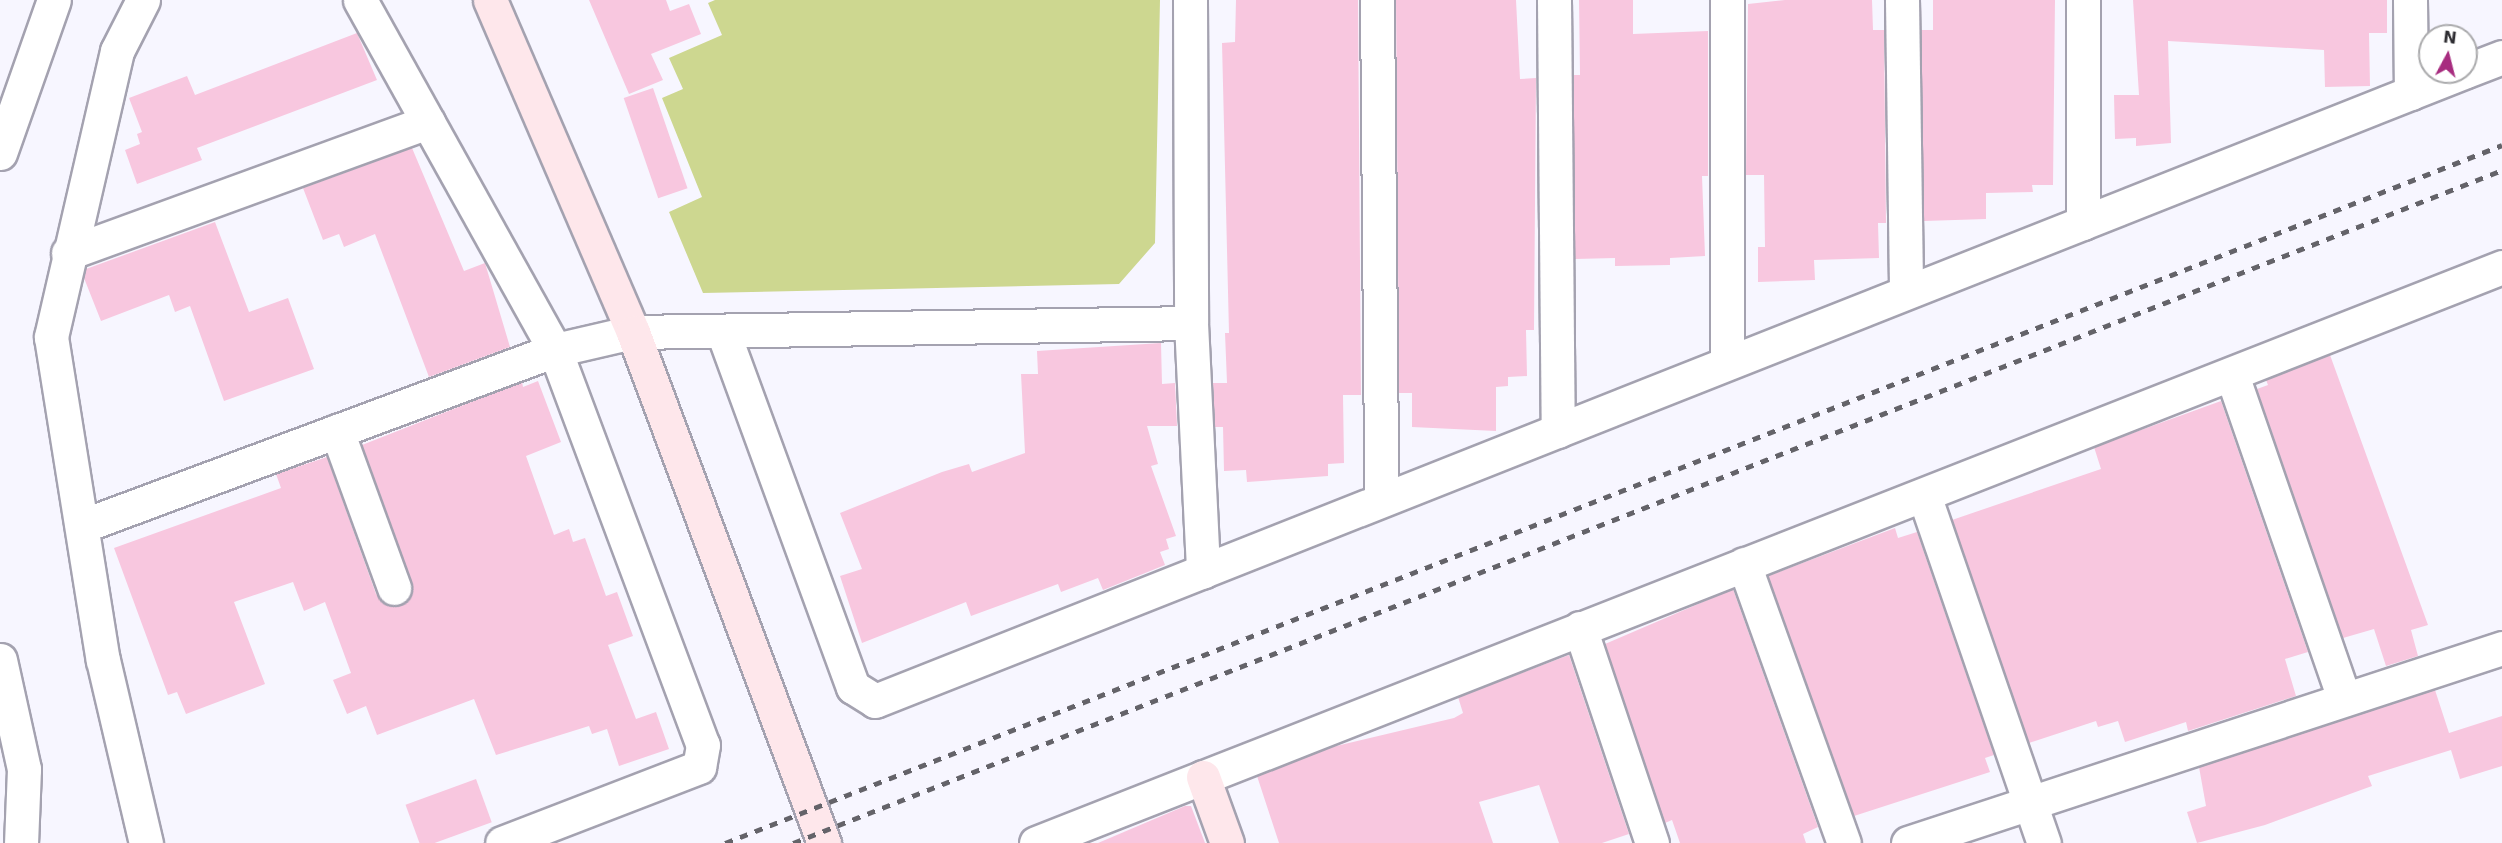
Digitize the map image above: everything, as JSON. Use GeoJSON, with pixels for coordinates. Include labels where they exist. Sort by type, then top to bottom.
{"type":"FeatureCollection","features":[{"type":"Feature","properties":{"kind":"street"},"geometry":{"type":"LineString","coordinates":[[0,153],[54,0]]}},
{"type":"Feature","properties":{"kind":"street"},"geometry":{"type":"LineString","coordinates":[[143,0],[117,51],[68,253],[51,337],[103,660],[146,843]]}},
{"type":"Feature","properties":{"kind":"street"},"geometry":{"type":"LineString","coordinates":[[360,0],[555,350],[703,745],[699,767],[502,843]]}},
{"type":"Feature","properties":{"kind":"street"},"geometry":{"type":"LineString","coordinates":[[490,0],[633,332],[824,843]]}},
{"type":"Feature","properties":{"kind":"street"},"geometry":{"type":"LineString","coordinates":[[1190,0],[1191,323],[1203,572]]}},
{"type":"Feature","properties":{"kind":"street"},"geometry":{"type":"LineString","coordinates":[[1377,0],[1381,498]]}},
{"type":"Feature","properties":{"kind":"street"},"geometry":{"type":"LineString","coordinates":[[1554,0],[1558,431]]}},
{"type":"Feature","properties":{"kind":"street"},"geometry":{"type":"LineString","coordinates":[[1727,0],[1727,362]]}},
{"type":"Feature","properties":{"kind":"street"},"geometry":{"type":"LineString","coordinates":[[1902,0],[1906,289]]}},
{"type":"Feature","properties":{"kind":"street"},"geometry":{"type":"LineString","coordinates":[[2083,0],[2083,223]]}},
{"type":"Feature","properties":{"kind":"street"},"geometry":{"type":"LineString","coordinates":[[2410,0],[2411,93]]}},
{"type":"Feature","properties":{"kind":"street"},"geometry":{"type":"LineString","coordinates":[[2478,67],[2502,57]]}},
{"type":"Feature","properties":{"kind":"street"},"geometry":{"type":"LineString","coordinates":[[723,332],[852,687],[875,701],[1203,572],[1381,498],[1558,431],[1906,289],[2083,223],[2434,84]]}},
{"type":"Feature","properties":{"kind":"street"},"geometry":{"type":"LineString","coordinates":[[68,253],[428,122]]}},
{"type":"Feature","properties":{"kind":"street"},"geometry":{"type":"LineString","coordinates":[[1036,843],[2502,267]]}},
{"type":"Feature","properties":{"kind":"street"},"geometry":{"type":"LineString","coordinates":[[82,526],[555,350],[633,332],[1191,323]]}},
{"type":"Feature","properties":{"kind":"street"},"geometry":{"type":"LineString","coordinates":[[2232,375],[2344,699]]}},
{"type":"Feature","properties":{"kind":"street"},"geometry":{"type":"LineString","coordinates":[[337,431],[394,588]]}},
{"type":"Feature","properties":{"kind":"street"},"geometry":{"type":"LineString","coordinates":[[1924,495],[2044,843]]}},
{"type":"Feature","properties":{"kind":"street"},"geometry":{"type":"LineString","coordinates":[[1744,564],[1844,843]]}},
{"type":"Feature","properties":{"kind":"street"},"geometry":{"type":"LineString","coordinates":[[1580,628],[1652,843]]}},
{"type":"Feature","properties":{"kind":"street"},"geometry":{"type":"LineString","coordinates":[[1908,843],[2502,648]]}},
{"type":"Feature","properties":{"kind":"street"},"geometry":{"type":"LineString","coordinates":[[0,660],[24,769],[21,843]]}},
{"type":"Feature","properties":{"kind":"street"},"geometry":{"type":"LineString","coordinates":[[1203,777],[1227,843]]}},
{"type":"Feature","properties":{"kind":"green space"},"geometry":{"type":"Polygon","coordinates":[[[715,0],[1160,0],[1155,243],[1119,284],[703,293],[669,212],[702,197],[662,98],[683,89],[669,58],[722,35],[708,3],[715,0]]]}},
{"type":"Feature","properties":{"kind":"building"},"geometry":{"type":"Polygon","coordinates":[[[589,0],[666,0],[670,11],[689,4],[701,34],[651,54],[663,80],[629,94],[589,0]]]}},
{"type":"Feature","properties":{"kind":"building"},"geometry":{"type":"Polygon","coordinates":[[[1236,0],[1358,0],[1361,395],[1343,395],[1344,463],[1328,464],[1328,476],[1247,482],[1246,470],[1224,471],[1223,427],[1215,427],[1213,383],[1227,383],[1225,333],[1229,333],[1222,43],[1235,42],[1236,0]]]}},
{"type":"Feature","properties":{"kind":"building"},"geometry":{"type":"Polygon","coordinates":[[[1396,0],[1516,0],[1520,79],[1536,78],[1534,330],[1526,330],[1527,376],[1508,377],[1508,386],[1496,387],[1496,431],[1412,427],[1412,393],[1399,393],[1396,0]]]}},
{"type":"Feature","properties":{"kind":"building"},"geometry":{"type":"Polygon","coordinates":[[[1579,0],[1633,0],[1633,34],[1708,31],[1708,176],[1702,176],[1705,256],[1670,258],[1670,265],[1615,266],[1615,258],[1575,259],[1573,75],[1580,75],[1579,0]]]}},
{"type":"Feature","properties":{"kind":"building"},"geometry":{"type":"Polygon","coordinates":[[[1785,0],[1872,0],[1873,30],[1884,30],[1886,223],[1878,223],[1879,258],[1814,260],[1815,280],[1758,282],[1758,247],[1765,247],[1764,175],[1746,175],[1748,4],[1785,0]]]}},
{"type":"Feature","properties":{"kind":"building"},"geometry":{"type":"Polygon","coordinates":[[[1933,0],[2055,0],[2053,185],[2032,185],[2033,192],[1986,193],[1986,219],[1924,221],[1921,30],[1933,30],[1933,0]]]}},
{"type":"Feature","properties":{"kind":"building"},"geometry":{"type":"Polygon","coordinates":[[[2133,0],[2387,0],[2387,33],[2369,33],[2370,86],[2325,87],[2324,50],[2168,41],[2171,143],[2136,146],[2136,138],[2115,139],[2114,95],[2139,95],[2133,0]]]}},
{"type":"Feature","properties":{"kind":"building"},"geometry":{"type":"Polygon","coordinates":[[[357,33],[377,80],[197,148],[202,160],[137,184],[125,150],[140,144],[137,134],[142,132],[129,98],[187,76],[195,95],[357,33]]]}},
{"type":"Feature","properties":{"kind":"building"},"geometry":{"type":"Polygon","coordinates":[[[653,88],[688,188],[658,198],[624,98],[653,88]]]}},
{"type":"Feature","properties":{"kind":"building"},"geometry":{"type":"Polygon","coordinates":[[[412,148],[464,271],[485,263],[510,347],[429,377],[375,234],[344,247],[339,234],[323,240],[303,188],[412,148]]]}},
{"type":"Feature","properties":{"kind":"building"},"geometry":{"type":"Polygon","coordinates":[[[215,222],[249,312],[288,298],[314,369],[224,401],[190,306],[175,312],[169,295],[101,321],[84,278],[86,269],[215,222]]]}},
{"type":"Feature","properties":{"kind":"building"},"geometry":{"type":"Polygon","coordinates":[[[1161,343],[1162,384],[1175,383],[1177,426],[1147,426],[1158,464],[1151,466],[1176,536],[1166,539],[1169,549],[1160,552],[1165,565],[1103,590],[1098,578],[1061,592],[1058,584],[971,616],[966,602],[862,643],[840,576],[862,569],[840,513],[942,472],[969,464],[972,472],[1025,453],[1021,374],[1038,374],[1037,351],[1161,343]]]}},
{"type":"Feature","properties":{"kind":"building"},"geometry":{"type":"Polygon","coordinates":[[[2330,355],[2428,625],[2411,630],[2418,656],[2386,666],[2374,629],[2343,638],[2257,389],[2268,385],[2266,380],[2330,355]]]}},
{"type":"Feature","properties":{"kind":"building"},"geometry":{"type":"Polygon","coordinates":[[[538,381],[561,442],[526,456],[554,535],[569,529],[573,542],[585,538],[606,596],[617,592],[633,636],[608,645],[636,719],[656,712],[669,749],[619,766],[607,729],[592,734],[589,726],[496,755],[474,699],[377,735],[366,706],[347,714],[333,680],[351,673],[325,602],[304,611],[293,582],[234,602],[265,684],[186,714],[177,692],[168,695],[114,548],[281,488],[276,474],[327,457],[376,594],[390,606],[401,605],[412,592],[412,582],[362,445],[522,382],[523,387],[538,381]]]}},
{"type":"Feature","properties":{"kind":"building"},"geometry":{"type":"Polygon","coordinates":[[[2221,401],[2308,652],[2285,659],[2296,696],[2188,731],[2186,722],[2125,742],[2118,721],[2098,727],[2096,721],[2029,743],[1952,520],[2101,469],[2094,447],[2221,401]]]}},
{"type":"Feature","properties":{"kind":"building"},"geometry":{"type":"Polygon","coordinates":[[[1895,528],[1898,538],[1917,532],[1994,755],[1985,758],[1990,772],[1854,816],[1768,576],[1895,528]]]}},
{"type":"Feature","properties":{"kind":"building"},"geometry":{"type":"Polygon","coordinates":[[[1733,589],[1818,827],[1803,834],[1806,843],[1680,843],[1672,820],[1665,823],[1605,644],[1733,589]]]}},
{"type":"Feature","properties":{"kind":"building"},"geometry":{"type":"Polygon","coordinates":[[[1569,655],[1629,834],[1602,843],[1559,843],[1539,785],[1479,802],[1493,843],[1279,843],[1257,776],[1332,747],[1454,718],[1463,713],[1458,697],[1569,655]]]}},
{"type":"Feature","properties":{"kind":"building"},"geometry":{"type":"Polygon","coordinates":[[[2435,690],[2449,733],[2502,716],[2502,766],[2460,779],[2451,750],[2368,776],[2372,786],[2265,825],[2197,843],[2187,812],[2206,806],[2199,767],[2435,690]]]}},
{"type":"Feature","properties":{"kind":"building"},"geometry":{"type":"Polygon","coordinates":[[[476,779],[492,822],[435,843],[419,843],[406,805],[476,779]]]}},
{"type":"Feature","properties":{"kind":"building"},"geometry":{"type":"Polygon","coordinates":[[[1185,806],[1191,806],[1205,843],[1098,843],[1185,806]]]}},
{"type":"Feature","properties":{"kind":"railway"},"geometry":{"type":"LineString","coordinates":[[725,843],[2502,145]]}},
{"type":"Feature","properties":{"kind":"railway"},"geometry":{"type":"LineString","coordinates":[[793,843],[2502,170]]}}]}
